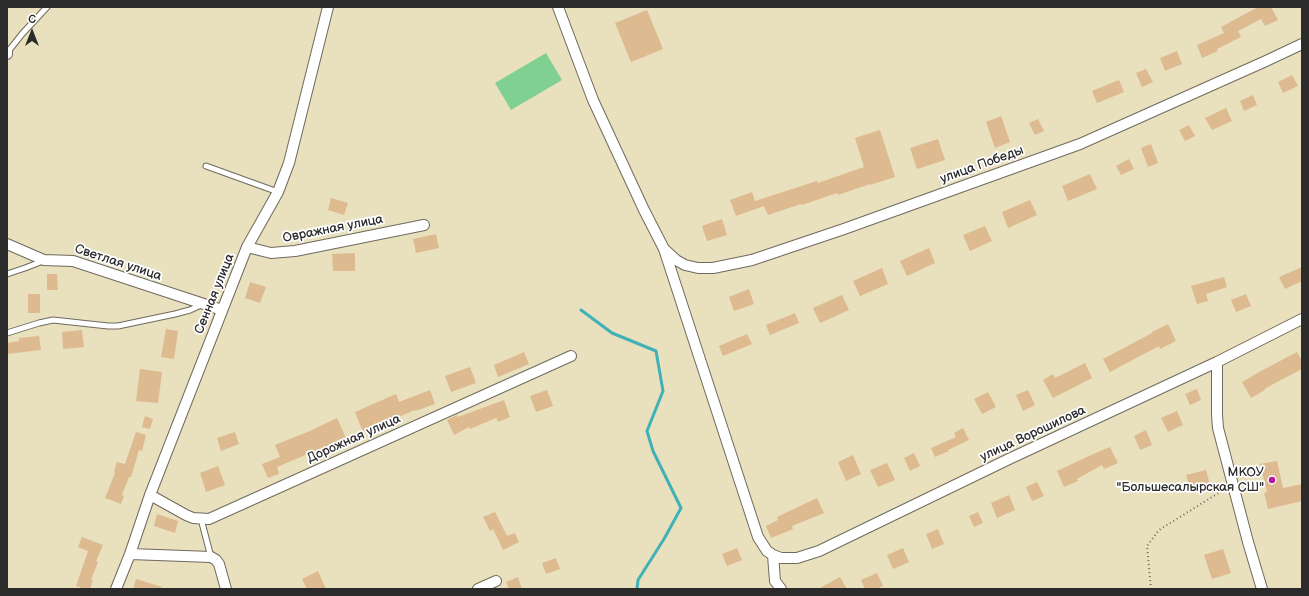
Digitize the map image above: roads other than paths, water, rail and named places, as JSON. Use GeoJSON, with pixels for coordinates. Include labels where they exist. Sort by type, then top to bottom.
{"type":"FeatureCollection","features":[{"type":"Feature","properties":{"kind":"street","name":"Сенная улица"},"geometry":{"type":"LineString","coordinates":[[116,589],[130,554],[150,495],[222,310],[248,247],[278,192],[289,163],[328,7]]}},
{"type":"Feature","properties":{"kind":"street"},"geometry":{"type":"LineString","coordinates":[[558,7],[593,100],[644,210],[664,249],[758,538],[767,551],[773,555],[775,580],[781,589]]}},
{"type":"Feature","properties":{"kind":"street","name":"улица Победы"},"geometry":{"type":"LineString","coordinates":[[664,249],[676,260],[685,265],[698,268],[713,268],[752,260],[844,229],[1080,144],[1266,62],[1302,44]]}},
{"type":"Feature","properties":{"kind":"street","name":"Овражная улица"},"geometry":{"type":"LineString","coordinates":[[248,247],[271,253],[295,251],[424,225]]}},
{"type":"Feature","properties":{"kind":"street","name":"Светлая улица"},"geometry":{"type":"LineString","coordinates":[[7,244],[44,260],[73,261],[222,310]]}},
{"type":"Feature","properties":{"kind":"street","name":"улица Ворошилова"},"geometry":{"type":"LineString","coordinates":[[773,555],[780,558],[797,558],[820,552],[1009,459],[1217,362],[1302,319]]}},
{"type":"Feature","properties":{"kind":"street","name":"Дорожная улица"},"geometry":{"type":"LineString","coordinates":[[201,519],[209,519],[217,516],[287,483],[571,356]]}},
{"type":"Feature","properties":{"kind":"street"},"geometry":{"type":"LineString","coordinates":[[1217,362],[1216,415],[1218,428],[1232,484],[1262,589]]}},
{"type":"Feature","properties":{"kind":"street"},"geometry":{"type":"LineString","coordinates":[[150,495],[186,515],[201,519]]}},
{"type":"Feature","properties":{"kind":"street"},"geometry":{"type":"LineString","coordinates":[[130,554],[211,557],[219,564],[226,589]]}},
{"type":"Feature","properties":{"kind":"street"},"geometry":{"type":"LineString","coordinates":[[478,589],[496,580]]}},
{"type":"Feature","properties":{"kind":"lane"},"geometry":{"type":"LineString","coordinates":[[7,53],[47,7]]}},
{"type":"Feature","properties":{"kind":"lane"},"geometry":{"type":"LineString","coordinates":[[206,166],[278,192]]}},
{"type":"Feature","properties":{"kind":"lane"},"geometry":{"type":"LineString","coordinates":[[7,274],[44,260]]}},
{"type":"Feature","properties":{"kind":"lane"},"geometry":{"type":"LineString","coordinates":[[7,333],[39,322],[53,320],[108,326],[123,325],[175,314],[190,310],[202,304]]}},
{"type":"Feature","properties":{"kind":"lane"},"geometry":{"type":"LineString","coordinates":[[201,519],[211,557]]}},
{"type":"Feature","properties":{"kind":"waterway"},"geometry":{"type":"LineString","coordinates":[[581,310],[612,333],[656,351],[663,391],[647,431],[653,451],[681,508],[664,539],[638,580],[637,589]]}},
{"type":"Feature","properties":{"kind":"place","name":"МКОУ \"Большесалырская СШ\""},"geometry":{"type":"Point","coordinates":[1272,480]}}]}
